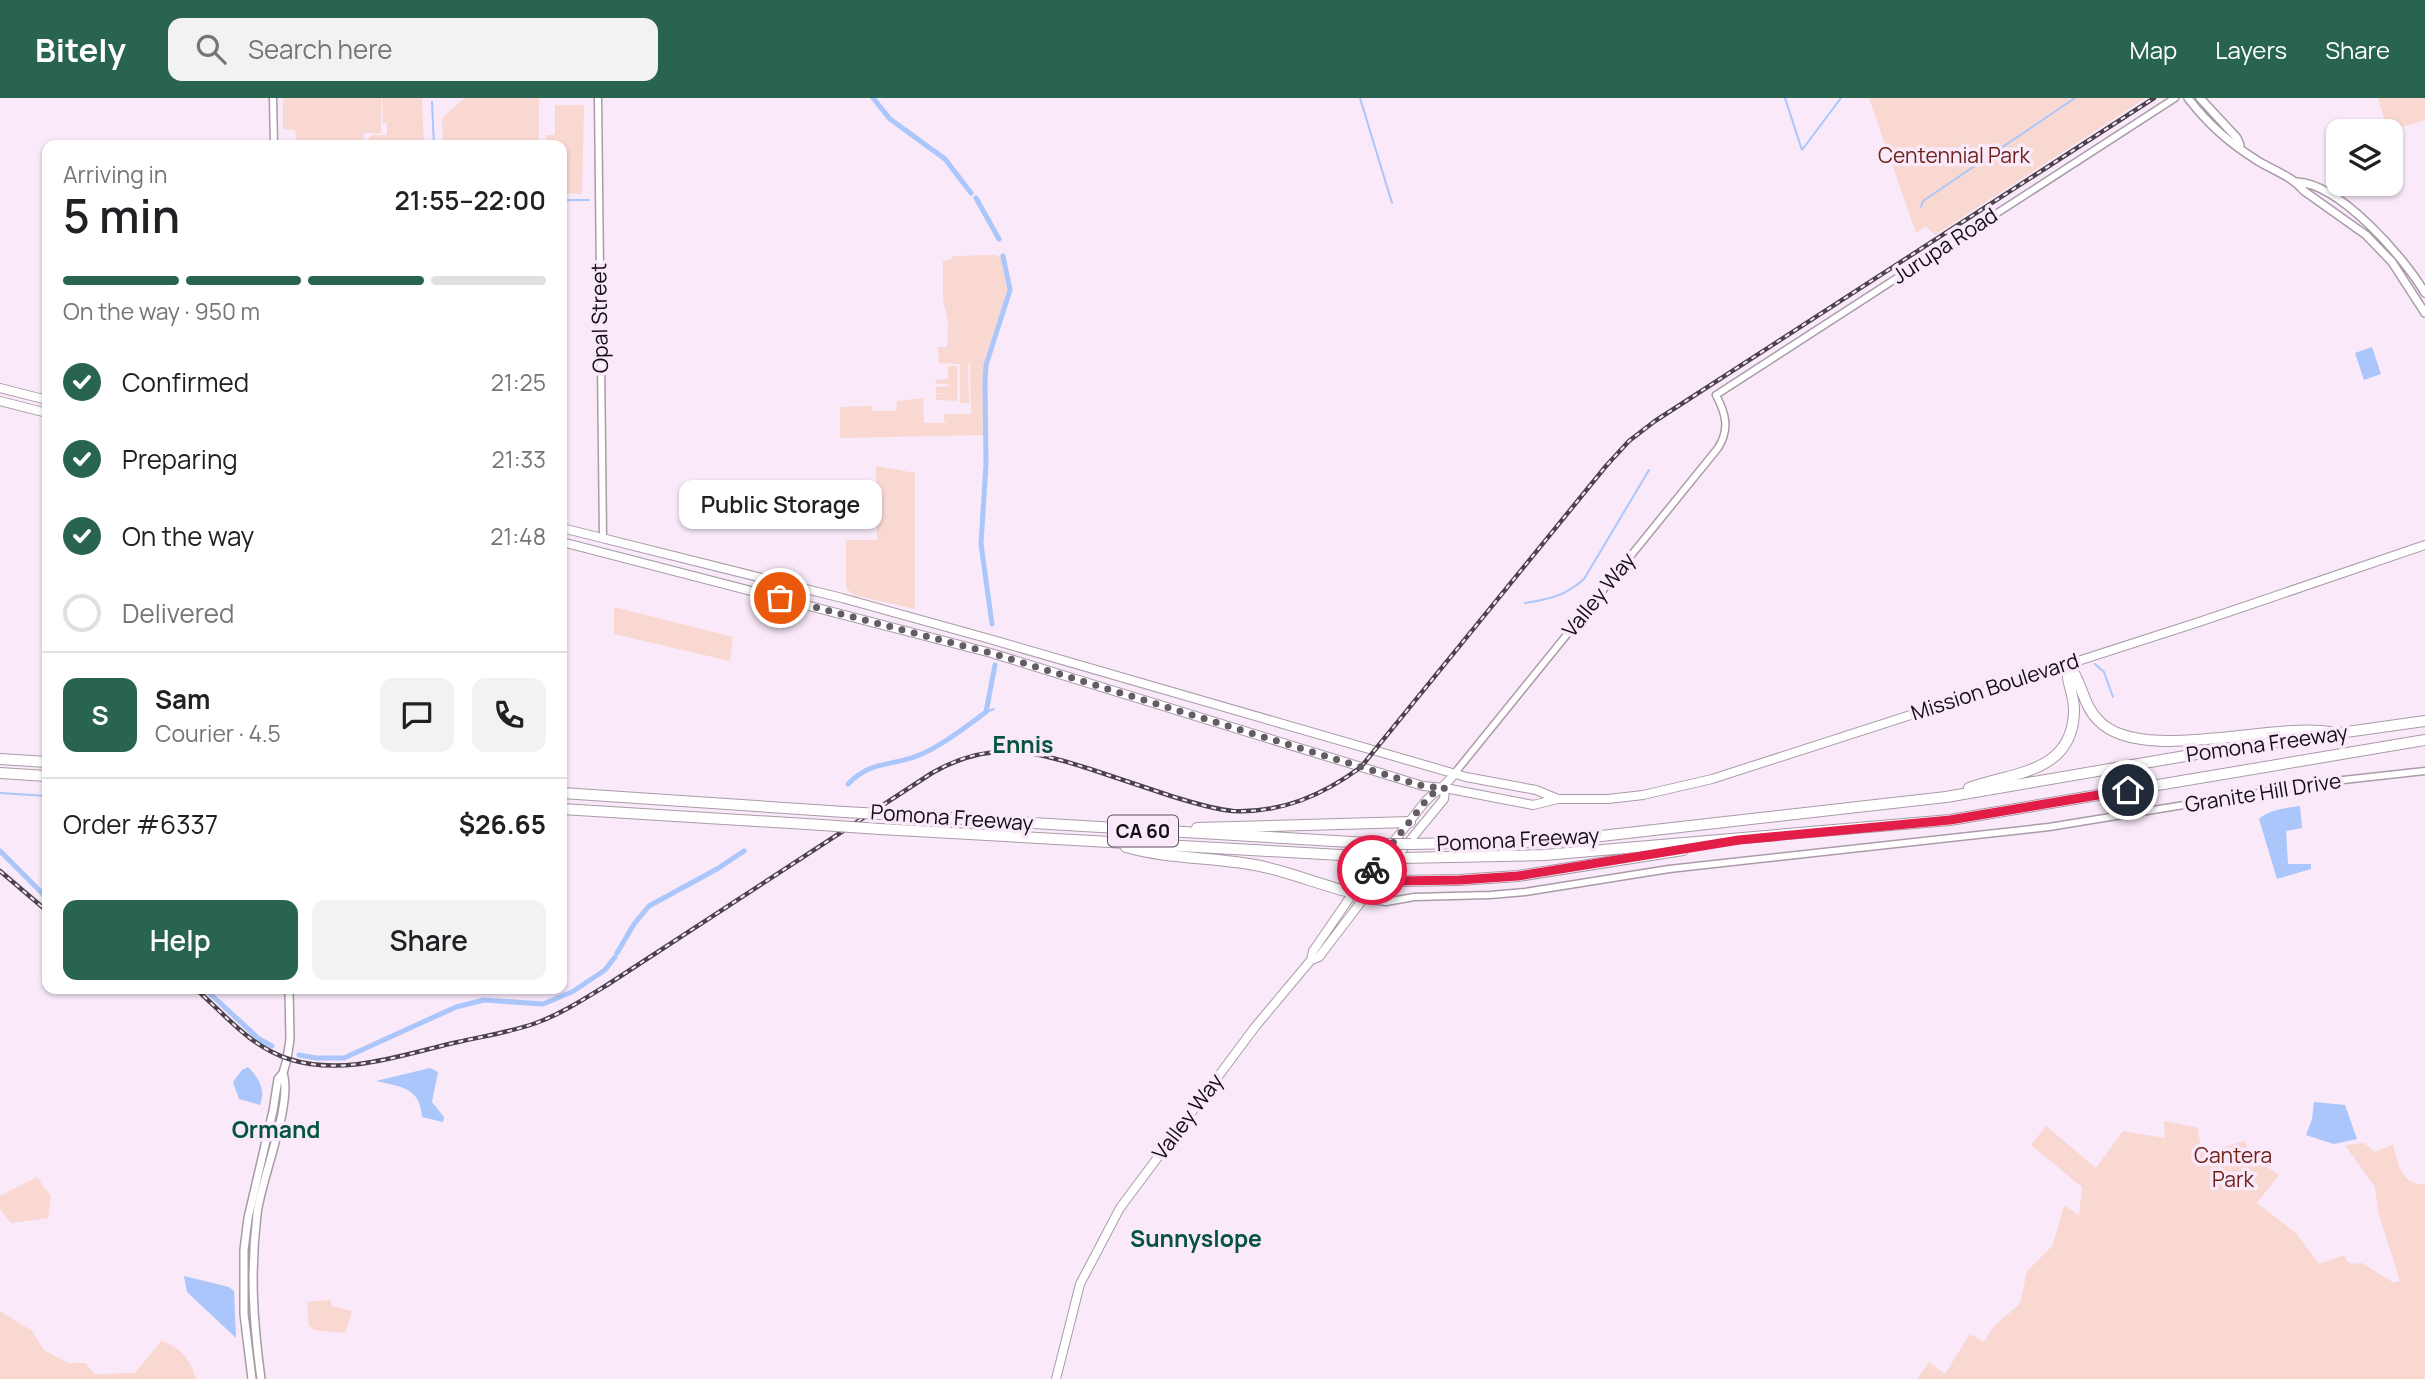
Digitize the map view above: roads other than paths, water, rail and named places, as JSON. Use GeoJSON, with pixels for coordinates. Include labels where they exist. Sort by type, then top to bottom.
{"type":"FeatureCollection","features":[{"type":"Feature","properties":{"kind":"highway"},"geometry":{"type":"LineString","coordinates":[[2068,664],[2075,672],[2085,701],[2098,721],[2124,737],[2146,741],[2314,729],[2341,733]]}},
{"type":"Feature","properties":{"kind":"highway"},"geometry":{"type":"LineString","coordinates":[[1947,797],[1993,780],[2033,770],[2052,760],[2062,750],[2068,741],[2074,716],[2074,704],[2066,675],[2068,664]]}},
{"type":"Feature","properties":{"kind":"highway","name":"Pomona Freeway"},"geometry":{"type":"LineString","coordinates":[[567,793],[1385,844],[1557,841],[1947,797],[2225,749],[2425,721]]}},
{"type":"Feature","properties":{"kind":"highway","name":"Pomona Freeway"},"geometry":{"type":"LineString","coordinates":[[567,809],[1376,857],[1544,855],[1950,820],[2425,740]]}},
{"type":"Feature","properties":{"kind":"highway"},"geometry":{"type":"LineString","coordinates":[[0,759],[42,762]]}},
{"type":"Feature","properties":{"kind":"highway"},"geometry":{"type":"LineString","coordinates":[[0,773],[42,776]]}},
{"type":"Feature","properties":{"kind":"highway"},"geometry":{"type":"LineString","coordinates":[[1119,829],[1410,822]]}},
{"type":"Feature","properties":{"kind":"highway"},"geometry":{"type":"LineString","coordinates":[[1375,874],[1395,881],[1508,877],[1739,840]]}},
{"type":"Feature","properties":{"kind":"highway"},"geometry":{"type":"LineString","coordinates":[[1112,843],[1141,851],[1258,865],[1353,893]]}},
{"type":"Feature","properties":{"kind":"main road"},"geometry":{"type":"LineString","coordinates":[[2188,98],[2210,122],[2242,149],[2297,182],[2304,191],[2367,235],[2392,262],[2425,313]]}},
{"type":"Feature","properties":{"kind":"main road"},"geometry":{"type":"LineString","coordinates":[[2200,98],[2237,138],[2242,149]]}},
{"type":"Feature","properties":{"kind":"main road"},"geometry":{"type":"LineString","coordinates":[[2297,182],[2307,182],[2366,222],[2399,256],[2425,293]]}},
{"type":"Feature","properties":{"kind":"main road"},"geometry":{"type":"LineString","coordinates":[[2411,289],[2416,291],[2425,305]]}},
{"type":"Feature","properties":{"kind":"main road"},"geometry":{"type":"LineString","coordinates":[[0,388],[42,399]]}},
{"type":"Feature","properties":{"kind":"main road"},"geometry":{"type":"LineString","coordinates":[[0,401],[42,412]]}},
{"type":"Feature","properties":{"kind":"main road","name":"Mission Boulevard"},"geometry":{"type":"LineString","coordinates":[[567,529],[842,598],[1454,774],[1536,790],[1558,799]]}},
{"type":"Feature","properties":{"kind":"main road","name":"Mission Boulevard"},"geometry":{"type":"LineString","coordinates":[[567,543],[991,653],[1423,786],[1533,805],[1558,799],[1608,799],[1678,788],[2199,622],[2425,545]]}},
{"type":"Feature","properties":{"kind":"main road"},"geometry":{"type":"LineString","coordinates":[[991,653],[995,640]]}},
{"type":"Feature","properties":{"kind":"main road","name":"Valley Way"},"geometry":{"type":"LineString","coordinates":[[1056,1379],[1080,1284],[1120,1208],[1255,1027],[1311,960],[1313,951],[1353,893],[1375,874],[1444,799],[1445,788],[1454,774]]}},
{"type":"Feature","properties":{"kind":"main road","name":"Valley Way"},"geometry":{"type":"LineString","coordinates":[[1311,960],[1319,957],[1364,898],[1375,874],[1410,822],[1432,794],[1445,788]]}},
{"type":"Feature","properties":{"kind":"main road"},"geometry":{"type":"LineString","coordinates":[[261,1379],[252,1310],[251,1269],[257,1210],[282,1109],[285,1081],[283,1073],[290,1039],[289,994]]}},
{"type":"Feature","properties":{"kind":"main road"},"geometry":{"type":"LineString","coordinates":[[252,1379],[244,1314],[244,1250],[248,1218],[278,1079],[283,1073]]}},
{"type":"Feature","properties":{"kind":"street"},"geometry":{"type":"LineString","coordinates":[[273,98],[274,140]]}},
{"type":"Feature","properties":{"kind":"street","name":"Opal Street"},"geometry":{"type":"LineString","coordinates":[[598,98],[603,538]]}},
{"type":"Feature","properties":{"kind":"street","name":"Jurupa Road"},"geometry":{"type":"LineString","coordinates":[[1716,395],[2175,98]]}},
{"type":"Feature","properties":{"kind":"street","name":"Valley Way"},"geometry":{"type":"LineString","coordinates":[[1454,774],[1718,448],[1725,436],[1726,423],[1716,395]]}},
{"type":"Feature","properties":{"kind":"street","name":"Granite Hill Drive"},"geometry":{"type":"LineString","coordinates":[[1353,893],[1386,902],[1414,897],[1525,892],[1669,869],[2049,827],[2325,782],[2425,771]]}},
{"type":"Feature","properties":{"kind":"water"},"geometry":{"type":"Polygon","coordinates":[[[2372,347],[2381,374],[2364,380],[2355,353],[2372,347]]]}},
{"type":"Feature","properties":{"kind":"water"},"geometry":{"type":"Polygon","coordinates":[[[2300,806],[2302,828],[2286,831],[2288,864],[2311,864],[2311,869],[2277,879],[2259,819],[2273,811],[2300,806]]]}},
{"type":"Feature","properties":{"kind":"water"},"geometry":{"type":"Polygon","coordinates":[[[248,1067],[260,1085],[260,1105],[239,1099],[233,1082],[242,1070],[248,1067]]]}},
{"type":"Feature","properties":{"kind":"water"},"geometry":{"type":"Polygon","coordinates":[[[430,1068],[438,1072],[432,1102],[444,1117],[443,1122],[422,1117],[417,1100],[408,1090],[376,1081],[430,1068]]]}},
{"type":"Feature","properties":{"kind":"water"},"geometry":{"type":"Polygon","coordinates":[[[2314,1102],[2345,1105],[2357,1139],[2334,1144],[2306,1135],[2314,1102]]]}},
{"type":"Feature","properties":{"kind":"water"},"geometry":{"type":"Polygon","coordinates":[[[184,1276],[229,1287],[234,1291],[236,1338],[187,1292],[184,1276]]]}},
{"type":"Feature","properties":{"kind":"waterway"},"geometry":{"type":"LineString","coordinates":[[873,98],[890,119],[945,159],[971,193]]}},
{"type":"Feature","properties":{"kind":"waterway"},"geometry":{"type":"LineString","coordinates":[[1360,98],[1392,203]]}},
{"type":"Feature","properties":{"kind":"waterway"},"geometry":{"type":"LineString","coordinates":[[1785,98],[1802,150],[1841,98]]}},
{"type":"Feature","properties":{"kind":"waterway"},"geometry":{"type":"LineString","coordinates":[[1921,207],[1923,201],[2075,98]]}},
{"type":"Feature","properties":{"kind":"waterway"},"geometry":{"type":"LineString","coordinates":[[432,102],[434,140]]}},
{"type":"Feature","properties":{"kind":"waterway"},"geometry":{"type":"LineString","coordinates":[[976,198],[999,239]]}},
{"type":"Feature","properties":{"kind":"waterway"},"geometry":{"type":"LineString","coordinates":[[567,200],[589,200]]}},
{"type":"Feature","properties":{"kind":"waterway"},"geometry":{"type":"LineString","coordinates":[[992,624],[981,544],[986,464],[985,382],[986,365],[1010,290],[1003,256]]}},
{"type":"Feature","properties":{"kind":"waterway"},"geometry":{"type":"LineString","coordinates":[[1525,603],[1557,596],[1584,579],[1649,470]]}},
{"type":"Feature","properties":{"kind":"waterway"},"geometry":{"type":"LineString","coordinates":[[2095,664],[2104,672],[2113,697]]}},
{"type":"Feature","properties":{"kind":"waterway"},"geometry":{"type":"LineString","coordinates":[[848,784],[864,771],[926,752],[986,712],[995,665]]}},
{"type":"Feature","properties":{"kind":"waterway"},"geometry":{"type":"LineString","coordinates":[[986,712],[994,709]]}},
{"type":"Feature","properties":{"kind":"waterway"},"geometry":{"type":"LineString","coordinates":[[0,793],[42,796]]}},
{"type":"Feature","properties":{"kind":"waterway"},"geometry":{"type":"LineString","coordinates":[[0,851],[42,893]]}},
{"type":"Feature","properties":{"kind":"waterway"},"geometry":{"type":"LineString","coordinates":[[617,953],[634,924],[649,906],[744,851]]}},
{"type":"Feature","properties":{"kind":"waterway"},"geometry":{"type":"LineString","coordinates":[[299,1055],[344,1058],[456,1007],[484,1000],[543,1004],[572,992],[605,970],[615,957]]}},
{"type":"Feature","properties":{"kind":"waterway"},"geometry":{"type":"LineString","coordinates":[[210,994],[259,1039],[272,1046]]}},
{"type":"Feature","properties":{"kind":"railway"},"geometry":{"type":"LineString","coordinates":[[201,994],[263,1047],[275,1054],[310,1064],[331,1066],[374,1062],[517,1029],[563,1011],[607,985],[932,773],[953,763],[992,752],[1029,753],[1048,757],[1217,809],[1268,809],[1317,794],[1361,767],[1629,441],[1655,421],[2154,98]]}},
{"type":"Feature","properties":{"kind":"railway"},"geometry":{"type":"LineString","coordinates":[[0,871],[42,907]]}},
{"type":"Feature","properties":{"kind":"place","name":"Public Storage"},"geometry":{"type":"Point","coordinates":[780,598]}},
{"type":"Feature","properties":{"kind":"district","name":"Ennis"},"geometry":{"type":"Point","coordinates":[1023,745]}},
{"type":"Feature","properties":{"kind":"district","name":"Ormand"},"geometry":{"type":"Point","coordinates":[276,1130]}},
{"type":"Feature","properties":{"kind":"district","name":"Sunnyslope"},"geometry":{"type":"Point","coordinates":[1196,1239]}},
{"type":"Feature","properties":{"kind":"park label","name":"Centennial Park"},"geometry":{"type":"Point","coordinates":[1954,156]}},
{"type":"Feature","properties":{"kind":"park label","name":"Cantera Park"},"geometry":{"type":"Point","coordinates":[2233,1168]}}]}
